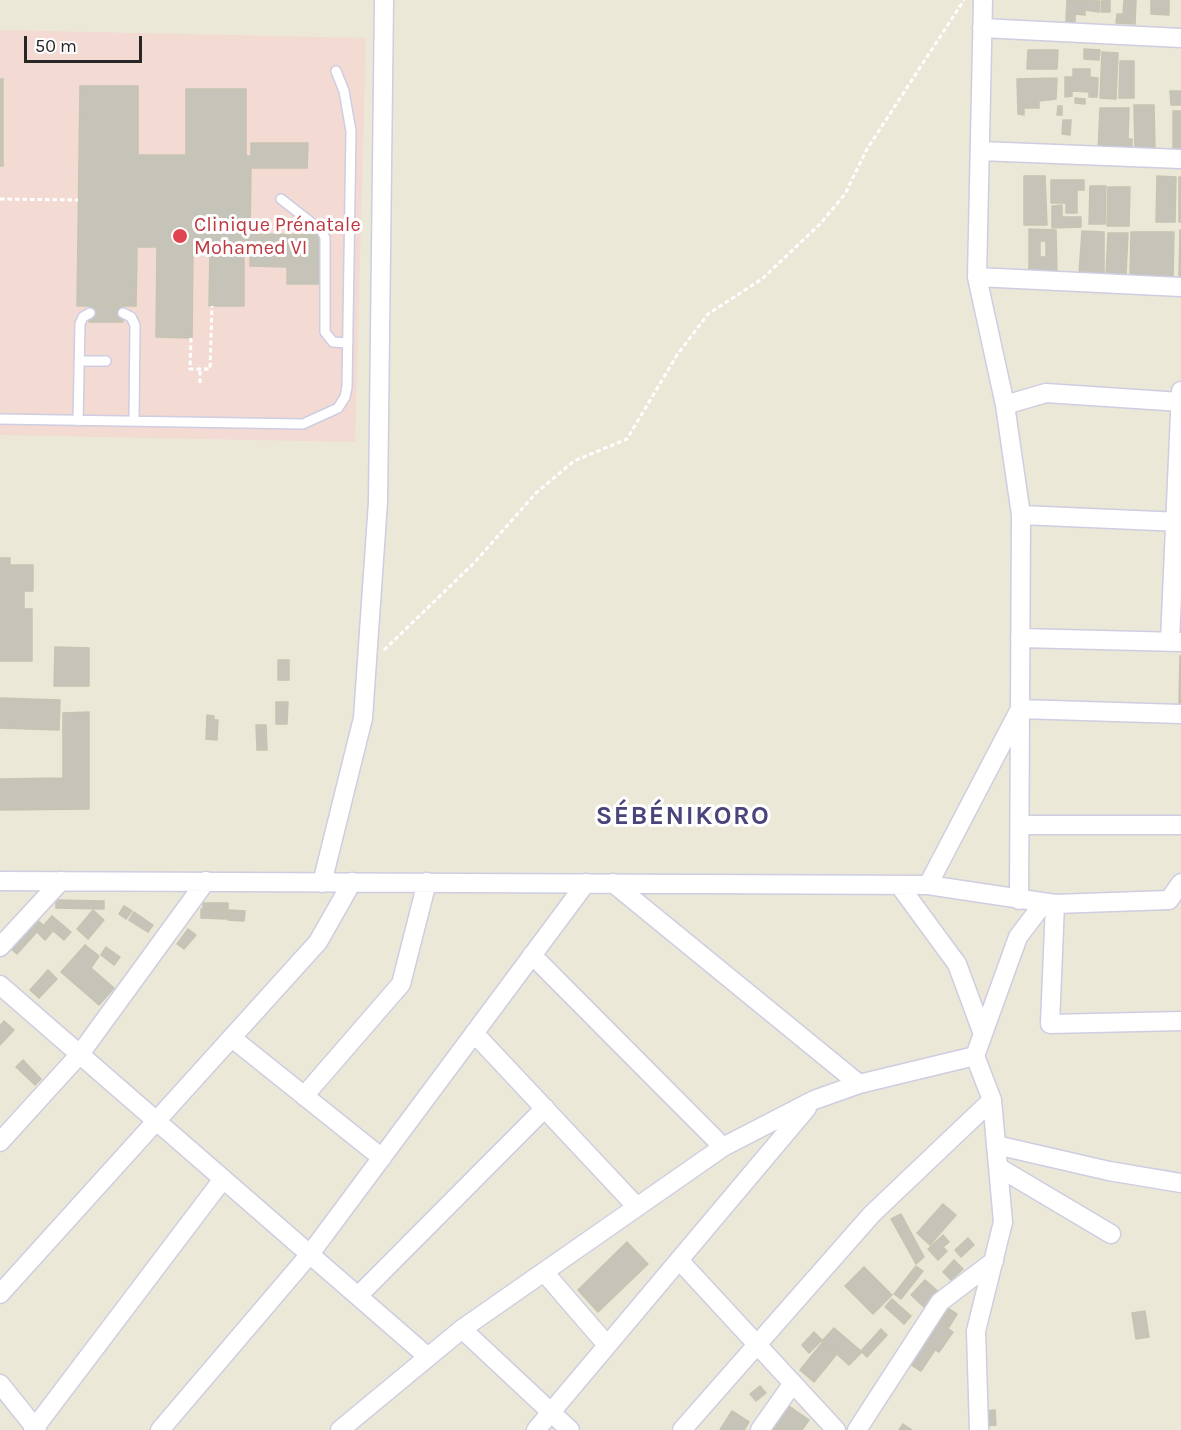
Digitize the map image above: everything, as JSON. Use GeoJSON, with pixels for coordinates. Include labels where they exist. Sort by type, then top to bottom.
{"type":"FeatureCollection","features":[{"type":"Feature","properties":{"kind":"street"},"geometry":{"type":"LineString","coordinates":[[322,883],[363,718],[367,665],[378,502],[384,0]]}},
{"type":"Feature","properties":{"kind":"street"},"geometry":{"type":"LineString","coordinates":[[982,0],[977,278],[1005,405],[1021,515],[1019,900]]}},
{"type":"Feature","properties":{"kind":"street"},"geometry":{"type":"LineString","coordinates":[[982,28],[1181,38]]}},
{"type":"Feature","properties":{"kind":"street"},"geometry":{"type":"LineString","coordinates":[[980,152],[1181,159]]}},
{"type":"Feature","properties":{"kind":"street"},"geometry":{"type":"LineString","coordinates":[[977,278],[1181,287]]}},
{"type":"Feature","properties":{"kind":"street"},"geometry":{"type":"LineString","coordinates":[[1020,638],[1176,641],[1181,391]]}},
{"type":"Feature","properties":{"kind":"street"},"geometry":{"type":"LineString","coordinates":[[1005,405],[1046,393],[1181,402]]}},
{"type":"Feature","properties":{"kind":"street"},"geometry":{"type":"LineString","coordinates":[[1021,515],[1178,522]]}},
{"type":"Feature","properties":{"kind":"street"},"geometry":{"type":"LineString","coordinates":[[1020,709],[1181,714]]}},
{"type":"Feature","properties":{"kind":"street"},"geometry":{"type":"LineString","coordinates":[[928,885],[1020,709]]}},
{"type":"Feature","properties":{"kind":"street"},"geometry":{"type":"LineString","coordinates":[[1020,825],[1181,825]]}},
{"type":"Feature","properties":{"kind":"street"},"geometry":{"type":"LineString","coordinates":[[0,881],[928,885],[1049,904],[1169,900],[1181,883]]}},
{"type":"Feature","properties":{"kind":"street"},"geometry":{"type":"LineString","coordinates":[[0,947],[61,881]]}},
{"type":"Feature","properties":{"kind":"street"},"geometry":{"type":"LineString","coordinates":[[0,1142],[80,1054],[206,881]]}},
{"type":"Feature","properties":{"kind":"street"},"geometry":{"type":"LineString","coordinates":[[0,1294],[318,942],[352,882]]}},
{"type":"Feature","properties":{"kind":"street"},"geometry":{"type":"LineString","coordinates":[[304,1096],[401,984],[428,882]]}},
{"type":"Feature","properties":{"kind":"street"},"geometry":{"type":"LineString","coordinates":[[160,1430],[310,1254],[585,883]]}},
{"type":"Feature","properties":{"kind":"street"},"geometry":{"type":"LineString","coordinates":[[613,884],[859,1084]]}},
{"type":"Feature","properties":{"kind":"street"},"geometry":{"type":"LineString","coordinates":[[899,885],[957,964],[983,1034]]}},
{"type":"Feature","properties":{"kind":"street"},"geometry":{"type":"LineString","coordinates":[[1049,904],[1050,1024],[1181,1021]]}},
{"type":"Feature","properties":{"kind":"street"},"geometry":{"type":"LineString","coordinates":[[979,1430],[976,1331],[1003,1222],[992,1100],[975,1056],[1018,937],[1049,904]]}},
{"type":"Feature","properties":{"kind":"street"},"geometry":{"type":"LineString","coordinates":[[532,955],[723,1148]]}},
{"type":"Feature","properties":{"kind":"street"},"geometry":{"type":"LineString","coordinates":[[0,985],[428,1357]]}},
{"type":"Feature","properties":{"kind":"street"},"geometry":{"type":"LineString","coordinates":[[474,1033],[637,1207]]}},
{"type":"Feature","properties":{"kind":"street"},"geometry":{"type":"LineString","coordinates":[[232,1038],[382,1158]]}},
{"type":"Feature","properties":{"kind":"street"},"geometry":{"type":"LineString","coordinates":[[341,1429],[462,1329],[723,1148],[814,1100],[859,1084],[975,1056]]}},
{"type":"Feature","properties":{"kind":"street"},"geometry":{"type":"LineString","coordinates":[[536,1430],[814,1100]]}},
{"type":"Feature","properties":{"kind":"street"},"geometry":{"type":"LineString","coordinates":[[682,1430],[756,1343],[872,1214],[992,1100]]}},
{"type":"Feature","properties":{"kind":"street"},"geometry":{"type":"LineString","coordinates":[[358,1296],[544,1108]]}},
{"type":"Feature","properties":{"kind":"street"},"geometry":{"type":"LineString","coordinates":[[996,1145],[1110,1171],[1181,1183]]}},
{"type":"Feature","properties":{"kind":"street"},"geometry":{"type":"LineString","coordinates":[[998,1167],[1111,1234]]}},
{"type":"Feature","properties":{"kind":"street"},"geometry":{"type":"LineString","coordinates":[[0,1384],[35,1429],[223,1179]]}},
{"type":"Feature","properties":{"kind":"street"},"geometry":{"type":"LineString","coordinates":[[679,1260],[836,1430]]}},
{"type":"Feature","properties":{"kind":"street"},"geometry":{"type":"LineString","coordinates":[[857,1430],[940,1302],[994,1261]]}},
{"type":"Feature","properties":{"kind":"street"},"geometry":{"type":"LineString","coordinates":[[544,1272],[607,1346]]}},
{"type":"Feature","properties":{"kind":"street"},"geometry":{"type":"LineString","coordinates":[[462,1329],[570,1430]]}},
{"type":"Feature","properties":{"kind":"street"},"geometry":{"type":"LineString","coordinates":[[760,1430],[793,1383]]}},
{"type":"Feature","properties":{"kind":"lane"},"geometry":{"type":"LineString","coordinates":[[0,419],[303,424],[318,420],[338,408],[345,398],[348,343],[351,131],[344,92],[336,71]]}},
{"type":"Feature","properties":{"kind":"lane"},"geometry":{"type":"LineString","coordinates":[[281,199],[322,231],[325,238],[325,332],[333,342],[348,343]]}},
{"type":"Feature","properties":{"kind":"lane"},"geometry":{"type":"LineString","coordinates":[[78,421],[81,324],[83,317],[90,313]]}},
{"type":"Feature","properties":{"kind":"lane"},"geometry":{"type":"LineString","coordinates":[[123,313],[131,317],[135,325],[134,421]]}},
{"type":"Feature","properties":{"kind":"lane"},"geometry":{"type":"LineString","coordinates":[[80,361],[106,361]]}},
{"type":"Feature","properties":{"kind":"path"},"geometry":{"type":"LineString","coordinates":[[367,665],[444,594],[536,493],[574,461],[627,439],[677,355],[708,314],[762,279],[820,224],[845,194],[867,149],[964,0]]}},
{"type":"Feature","properties":{"kind":"path"},"geometry":{"type":"LineString","coordinates":[[0,198],[78,200]]}},
{"type":"Feature","properties":{"kind":"path"},"geometry":{"type":"LineString","coordinates":[[191,338],[190,369],[210,369],[212,306]]}},
{"type":"Feature","properties":{"kind":"path"},"geometry":{"type":"LineString","coordinates":[[200,369],[200,383]]}},
{"type":"Feature","properties":{"kind":"shaded area","name":"Clinique Prénatale Mohamed VI"},"geometry":{"type":"Polygon","coordinates":[[[0,30],[366,38],[355,442],[0,435],[0,30]]]}},
{"type":"Feature","properties":{"kind":"building"},"geometry":{"type":"Polygon","coordinates":[[[1067,0],[1100,1],[1099,12],[1085,10],[1085,15],[1075,14],[1075,22],[1066,22],[1067,0]]]}},
{"type":"Feature","properties":{"kind":"building"},"geometry":{"type":"Polygon","coordinates":[[[1102,0],[1110,0],[1110,12],[1101,12],[1102,0]]]}},
{"type":"Feature","properties":{"kind":"building"},"geometry":{"type":"Polygon","coordinates":[[[1124,0],[1136,0],[1135,24],[1116,23],[1117,14],[1123,14],[1124,0]]]}},
{"type":"Feature","properties":{"kind":"building"},"geometry":{"type":"Polygon","coordinates":[[[1151,0],[1169,0],[1169,15],[1151,14],[1151,0]]]}},
{"type":"Feature","properties":{"kind":"building"},"geometry":{"type":"Polygon","coordinates":[[[1084,49],[1100,50],[1099,60],[1084,59],[1084,49]]]}},
{"type":"Feature","properties":{"kind":"building"},"geometry":{"type":"Polygon","coordinates":[[[1028,50],[1058,50],[1057,69],[1027,69],[1028,50]]]}},
{"type":"Feature","properties":{"kind":"building"},"geometry":{"type":"Polygon","coordinates":[[[1102,52],[1118,53],[1116,99],[1100,98],[1102,52]]]}},
{"type":"Feature","properties":{"kind":"building"},"geometry":{"type":"Polygon","coordinates":[[[1120,61],[1134,61],[1134,98],[1119,98],[1120,61]]]}},
{"type":"Feature","properties":{"kind":"building"},"geometry":{"type":"Polygon","coordinates":[[[1073,69],[1090,69],[1090,77],[1098,78],[1097,97],[1089,97],[1089,92],[1072,91],[1072,96],[1065,97],[1065,77],[1073,77],[1073,69]]]}},
{"type":"Feature","properties":{"kind":"building"},"geometry":{"type":"Polygon","coordinates":[[[1057,78],[1056,99],[1039,101],[1039,108],[1024,108],[1024,115],[1018,114],[1017,79],[1057,78]]]}},
{"type":"Feature","properties":{"kind":"building"},"geometry":{"type":"Polygon","coordinates":[[[0,79],[3,79],[3,166],[0,166],[0,79]]]}},
{"type":"Feature","properties":{"kind":"building"},"geometry":{"type":"Polygon","coordinates":[[[80,86],[138,86],[138,155],[186,155],[186,89],[246,89],[246,156],[251,156],[251,143],[308,143],[307,168],[251,168],[250,234],[319,235],[319,284],[287,284],[287,267],[250,266],[250,248],[244,248],[244,306],[209,306],[210,248],[193,248],[192,338],[156,337],[157,247],[137,247],[136,306],[77,306],[80,86]]]}},
{"type":"Feature","properties":{"kind":"building"},"geometry":{"type":"Polygon","coordinates":[[[1170,91],[1181,91],[1181,105],[1171,105],[1170,91]]]}},
{"type":"Feature","properties":{"kind":"building"},"geometry":{"type":"Polygon","coordinates":[[[1075,98],[1085,99],[1085,104],[1075,103],[1075,98]]]}},
{"type":"Feature","properties":{"kind":"building"},"geometry":{"type":"Polygon","coordinates":[[[1134,105],[1154,105],[1155,152],[1135,152],[1134,105]]]}},
{"type":"Feature","properties":{"kind":"building"},"geometry":{"type":"Polygon","coordinates":[[[1058,106],[1062,106],[1062,115],[1057,115],[1058,106]]]}},
{"type":"Feature","properties":{"kind":"building"},"geometry":{"type":"Polygon","coordinates":[[[1100,108],[1129,108],[1128,139],[1132,139],[1132,153],[1098,153],[1100,108]]]}},
{"type":"Feature","properties":{"kind":"building"},"geometry":{"type":"Polygon","coordinates":[[[1173,111],[1181,111],[1181,148],[1173,148],[1173,111]]]}},
{"type":"Feature","properties":{"kind":"building"},"geometry":{"type":"Polygon","coordinates":[[[1063,120],[1071,120],[1070,135],[1062,134],[1063,120]]]}},
{"type":"Feature","properties":{"kind":"building"},"geometry":{"type":"Polygon","coordinates":[[[1024,176],[1045,176],[1047,225],[1024,225],[1024,176]]]}},
{"type":"Feature","properties":{"kind":"building"},"geometry":{"type":"Polygon","coordinates":[[[1157,176],[1176,177],[1175,222],[1156,222],[1157,176]]]}},
{"type":"Feature","properties":{"kind":"building"},"geometry":{"type":"Polygon","coordinates":[[[1179,177],[1181,177],[1181,222],[1179,222],[1179,177]]]}},
{"type":"Feature","properties":{"kind":"building"},"geometry":{"type":"Polygon","coordinates":[[[1051,180],[1084,180],[1084,190],[1077,190],[1077,213],[1066,213],[1066,203],[1051,203],[1051,180]]]}},
{"type":"Feature","properties":{"kind":"building"},"geometry":{"type":"Polygon","coordinates":[[[1090,186],[1106,186],[1105,224],[1089,224],[1090,186]]]}},
{"type":"Feature","properties":{"kind":"building"},"geometry":{"type":"Polygon","coordinates":[[[1108,187],[1130,187],[1129,226],[1107,226],[1108,187]]]}},
{"type":"Feature","properties":{"kind":"building"},"geometry":{"type":"Polygon","coordinates":[[[1062,205],[1062,217],[1081,217],[1081,227],[1052,228],[1052,206],[1062,205]]]}},
{"type":"Feature","properties":{"kind":"building"},"geometry":{"type":"Polygon","coordinates":[[[1029,229],[1056,230],[1057,274],[1029,274],[1029,229]],[[1040,241],[1040,257],[1046,257],[1046,241],[1040,241]]]}},
{"type":"Feature","properties":{"kind":"building"},"geometry":{"type":"Polygon","coordinates":[[[1180,230],[1181,276],[1179,276],[1180,230]]]}},
{"type":"Feature","properties":{"kind":"building"},"geometry":{"type":"Polygon","coordinates":[[[1082,231],[1104,232],[1104,275],[1079,274],[1082,231]]]}},
{"type":"Feature","properties":{"kind":"building"},"geometry":{"type":"Polygon","coordinates":[[[1131,232],[1174,232],[1173,277],[1130,276],[1131,232]]]}},
{"type":"Feature","properties":{"kind":"building"},"geometry":{"type":"Polygon","coordinates":[[[1108,233],[1128,233],[1126,274],[1106,274],[1108,233]]]}},
{"type":"Feature","properties":{"kind":"building"},"geometry":{"type":"Polygon","coordinates":[[[90,306],[123,306],[123,322],[89,322],[90,306]]]}},
{"type":"Feature","properties":{"kind":"building"},"geometry":{"type":"Polygon","coordinates":[[[0,558],[10,558],[10,565],[33,565],[33,591],[24,591],[24,609],[32,609],[32,661],[0,661],[0,558]]]}},
{"type":"Feature","properties":{"kind":"building"},"geometry":{"type":"Polygon","coordinates":[[[55,647],[89,648],[89,686],[54,686],[55,647]]]}},
{"type":"Feature","properties":{"kind":"building"},"geometry":{"type":"Polygon","coordinates":[[[1180,656],[1181,705],[1179,705],[1180,656]]]}},
{"type":"Feature","properties":{"kind":"building"},"geometry":{"type":"Polygon","coordinates":[[[278,660],[289,660],[289,680],[278,680],[278,660]]]}},
{"type":"Feature","properties":{"kind":"building"},"geometry":{"type":"Polygon","coordinates":[[[0,698],[60,700],[59,730],[0,728],[0,698]]]}},
{"type":"Feature","properties":{"kind":"building"},"geometry":{"type":"Polygon","coordinates":[[[276,702],[288,702],[287,724],[276,724],[276,702]]]}},
{"type":"Feature","properties":{"kind":"building"},"geometry":{"type":"Polygon","coordinates":[[[89,712],[89,809],[0,810],[0,779],[63,778],[63,713],[89,712]]]}},
{"type":"Feature","properties":{"kind":"building"},"geometry":{"type":"Polygon","coordinates":[[[207,715],[214,716],[214,720],[218,720],[217,740],[206,739],[207,715]]]}},
{"type":"Feature","properties":{"kind":"building"},"geometry":{"type":"Polygon","coordinates":[[[256,725],[266,725],[267,750],[257,750],[256,725]]]}},
{"type":"Feature","properties":{"kind":"building"},"geometry":{"type":"Polygon","coordinates":[[[56,900],[104,901],[104,909],[56,908],[56,900]]]}},
{"type":"Feature","properties":{"kind":"building"},"geometry":{"type":"Polygon","coordinates":[[[203,903],[228,903],[228,909],[203,909],[203,903]]]}},
{"type":"Feature","properties":{"kind":"building"},"geometry":{"type":"Polygon","coordinates":[[[124,906],[132,911],[126,919],[119,914],[124,906]]]}},
{"type":"Feature","properties":{"kind":"building"},"geometry":{"type":"Polygon","coordinates":[[[201,909],[228,910],[227,919],[201,918],[201,909]]]}},
{"type":"Feature","properties":{"kind":"building"},"geometry":{"type":"Polygon","coordinates":[[[93,910],[104,920],[88,939],[77,929],[93,910]]]}},
{"type":"Feature","properties":{"kind":"building"},"geometry":{"type":"Polygon","coordinates":[[[229,910],[245,911],[244,921],[228,920],[229,910]]]}},
{"type":"Feature","properties":{"kind":"building"},"geometry":{"type":"Polygon","coordinates":[[[134,912],[153,925],[148,932],[129,920],[134,912]]]}},
{"type":"Feature","properties":{"kind":"building"},"geometry":{"type":"Polygon","coordinates":[[[52,916],[71,932],[64,940],[45,924],[52,916]]]}},
{"type":"Feature","properties":{"kind":"building"},"geometry":{"type":"Polygon","coordinates":[[[35,918],[43,925],[17,954],[10,948],[35,918]]]}},
{"type":"Feature","properties":{"kind":"building"},"geometry":{"type":"Polygon","coordinates":[[[44,925],[52,932],[45,940],[37,932],[44,925]]]}},
{"type":"Feature","properties":{"kind":"building"},"geometry":{"type":"Polygon","coordinates":[[[188,929],[196,935],[184,949],[177,944],[188,929]]]}},
{"type":"Feature","properties":{"kind":"building"},"geometry":{"type":"Polygon","coordinates":[[[85,945],[99,956],[91,968],[114,988],[99,1005],[61,972],[85,945]]]}},
{"type":"Feature","properties":{"kind":"building"},"geometry":{"type":"Polygon","coordinates":[[[106,947],[120,957],[114,965],[101,955],[106,947]]]}},
{"type":"Feature","properties":{"kind":"building"},"geometry":{"type":"Polygon","coordinates":[[[48,970],[57,979],[39,998],[30,990],[48,970]]]}},
{"type":"Feature","properties":{"kind":"building"},"geometry":{"type":"Polygon","coordinates":[[[4,1021],[14,1030],[0,1045],[0,1026],[4,1021]]]}},
{"type":"Feature","properties":{"kind":"building"},"geometry":{"type":"Polygon","coordinates":[[[23,1060],[41,1079],[35,1085],[16,1067],[23,1060]]]}},
{"type":"Feature","properties":{"kind":"building"},"geometry":{"type":"Polygon","coordinates":[[[943,1204],[956,1215],[930,1245],[917,1233],[943,1204]]]}},
{"type":"Feature","properties":{"kind":"building"},"geometry":{"type":"Polygon","coordinates":[[[901,1214],[924,1257],[916,1264],[891,1219],[901,1214]]]}},
{"type":"Feature","properties":{"kind":"building"},"geometry":{"type":"Polygon","coordinates":[[[943,1235],[949,1242],[943,1247],[947,1251],[938,1260],[928,1249],[943,1235]]]}},
{"type":"Feature","properties":{"kind":"building"},"geometry":{"type":"Polygon","coordinates":[[[968,1238],[974,1245],[961,1257],[955,1250],[968,1238]]]}},
{"type":"Feature","properties":{"kind":"building"},"geometry":{"type":"Polygon","coordinates":[[[627,1242],[648,1264],[598,1312],[578,1290],[627,1242]]]}},
{"type":"Feature","properties":{"kind":"building"},"geometry":{"type":"Polygon","coordinates":[[[954,1260],[963,1269],[951,1280],[943,1272],[954,1260]]]}},
{"type":"Feature","properties":{"kind":"building"},"geometry":{"type":"Polygon","coordinates":[[[916,1266],[923,1271],[901,1299],[894,1294],[916,1266]]]}},
{"type":"Feature","properties":{"kind":"building"},"geometry":{"type":"Polygon","coordinates":[[[864,1267],[892,1295],[873,1314],[845,1286],[864,1267]]]}},
{"type":"Feature","properties":{"kind":"building"},"geometry":{"type":"Polygon","coordinates":[[[925,1280],[940,1293],[926,1309],[911,1295],[925,1280]]]}},
{"type":"Feature","properties":{"kind":"building"},"geometry":{"type":"Polygon","coordinates":[[[892,1299],[911,1316],[904,1324],[885,1307],[892,1299]]]}},
{"type":"Feature","properties":{"kind":"building"},"geometry":{"type":"Polygon","coordinates":[[[948,1308],[957,1314],[949,1327],[940,1322],[948,1308]]]}},
{"type":"Feature","properties":{"kind":"building"},"geometry":{"type":"Polygon","coordinates":[[[1145,1311],[1149,1337],[1136,1339],[1132,1313],[1145,1311]]]}},
{"type":"Feature","properties":{"kind":"building"},"geometry":{"type":"Polygon","coordinates":[[[939,1322],[953,1332],[939,1352],[925,1343],[939,1322]]]}},
{"type":"Feature","properties":{"kind":"building"},"geometry":{"type":"Polygon","coordinates":[[[834,1328],[862,1352],[849,1365],[822,1341],[834,1328]]]}},
{"type":"Feature","properties":{"kind":"building"},"geometry":{"type":"Polygon","coordinates":[[[881,1329],[887,1335],[867,1357],[861,1351],[881,1329]]]}},
{"type":"Feature","properties":{"kind":"building"},"geometry":{"type":"Polygon","coordinates":[[[814,1332],[822,1340],[809,1353],[802,1345],[814,1332]]]}},
{"type":"Feature","properties":{"kind":"building"},"geometry":{"type":"Polygon","coordinates":[[[822,1343],[836,1355],[814,1382],[800,1370],[822,1343]]]}},
{"type":"Feature","properties":{"kind":"building"},"geometry":{"type":"Polygon","coordinates":[[[925,1343],[935,1350],[921,1371],[910,1364],[925,1343]]]}},
{"type":"Feature","properties":{"kind":"building"},"geometry":{"type":"Polygon","coordinates":[[[760,1386],[766,1393],[756,1401],[750,1394],[760,1386]]]}},
{"type":"Feature","properties":{"kind":"building"},"geometry":{"type":"Polygon","coordinates":[[[789,1406],[809,1420],[802,1430],[772,1430],[789,1406]]]}},
{"type":"Feature","properties":{"kind":"building"},"geometry":{"type":"Polygon","coordinates":[[[995,1410],[996,1425],[985,1426],[984,1411],[995,1410]]]}},
{"type":"Feature","properties":{"kind":"building"},"geometry":{"type":"Polygon","coordinates":[[[732,1411],[749,1422],[744,1430],[720,1430],[732,1411]]]}},
{"type":"Feature","properties":{"kind":"building"},"geometry":{"type":"Polygon","coordinates":[[[903,1424],[912,1430],[899,1430],[903,1424]]]}},
{"type":"Feature","properties":{"kind":"place","name":"Clinique Prénatale Mohamed VI"},"geometry":{"type":"Point","coordinates":[180,236]}},
{"type":"Feature","properties":{"kind":"district","name":"SÉBÉNIKORO"},"geometry":{"type":"Point","coordinates":[683,817]}}]}
